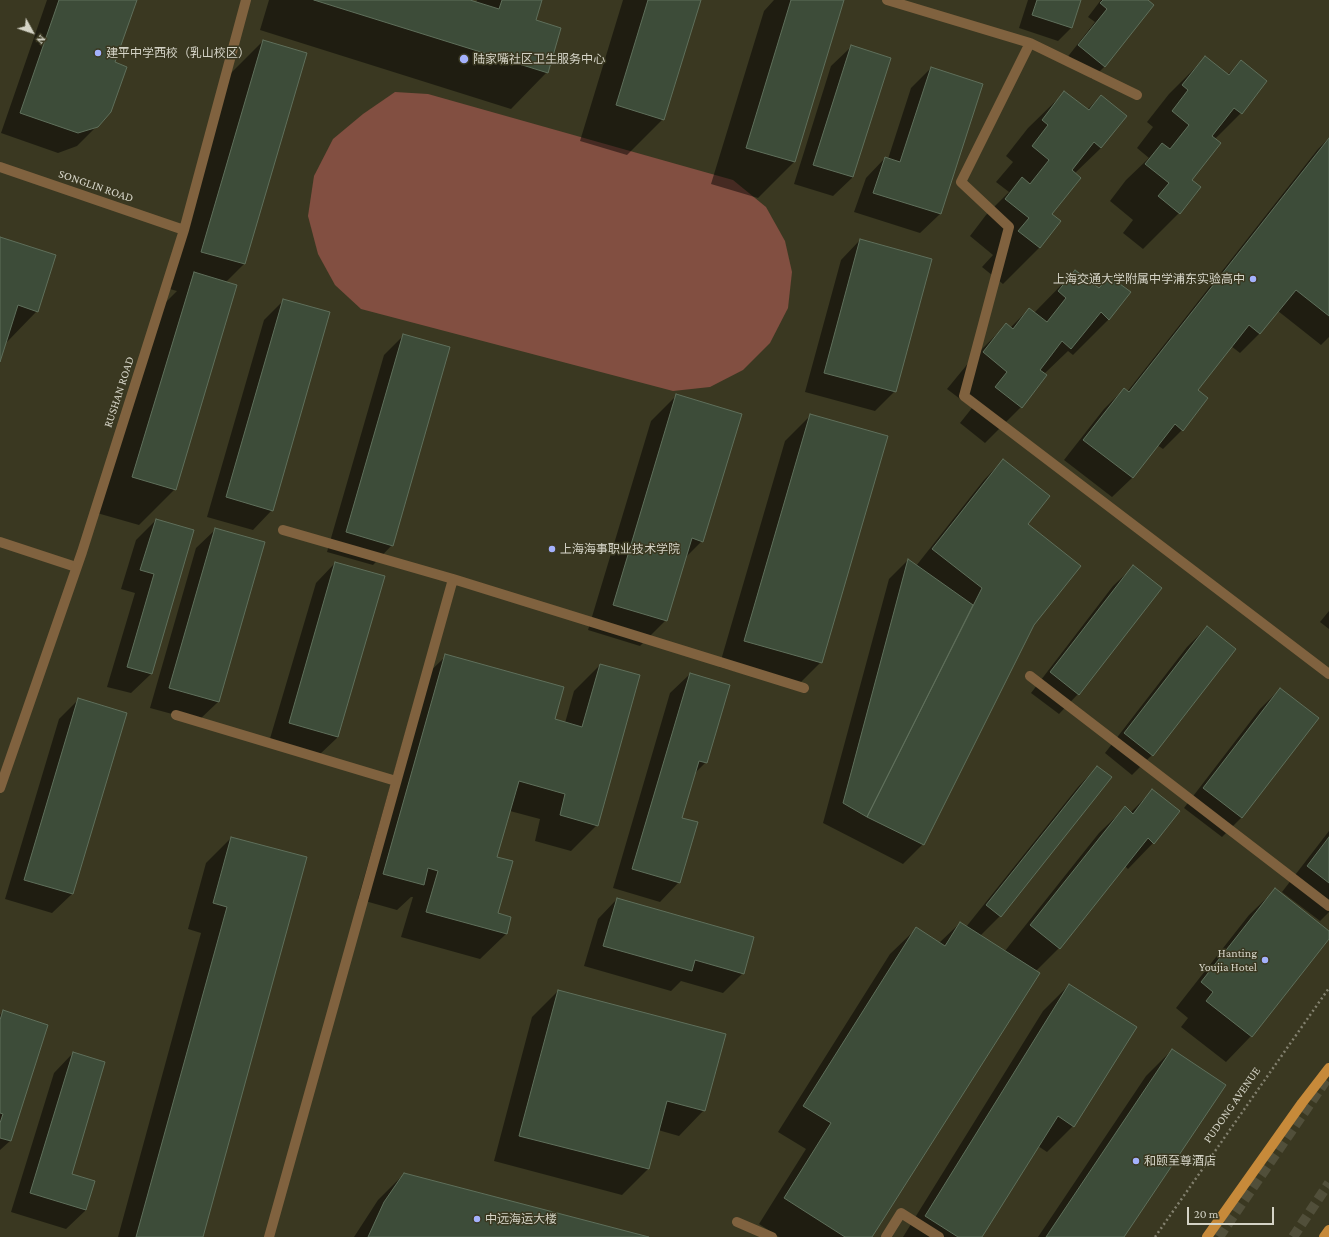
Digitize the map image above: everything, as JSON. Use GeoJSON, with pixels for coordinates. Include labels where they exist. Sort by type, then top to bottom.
{"type":"FeatureCollection","features":[{"type":"Feature","properties":{"kind":"main road"},"geometry":{"type":"LineString","coordinates":[[1207,1237],[1302,1103],[1329,1068]]}},
{"type":"Feature","properties":{"kind":"main road"},"geometry":{"type":"LineString","coordinates":[[1324,1237],[1329,1230]]}},
{"type":"Feature","properties":{"kind":"street","name":"RUSHAN ROAD"},"geometry":{"type":"LineString","coordinates":[[0,788],[76,567],[184,230],[246,0]]}},
{"type":"Feature","properties":{"kind":"street"},"geometry":{"type":"LineString","coordinates":[[887,0],[1030,43],[1137,95]]}},
{"type":"Feature","properties":{"kind":"street"},"geometry":{"type":"LineString","coordinates":[[1030,43],[961,182],[1009,227],[964,396],[1329,674]]}},
{"type":"Feature","properties":{"kind":"street","name":"SONGLIN ROAD"},"geometry":{"type":"LineString","coordinates":[[0,167],[184,230]]}},
{"type":"Feature","properties":{"kind":"street"},"geometry":{"type":"LineString","coordinates":[[283,530],[453,579],[804,688]]}},
{"type":"Feature","properties":{"kind":"street"},"geometry":{"type":"LineString","coordinates":[[0,542],[76,567]]}},
{"type":"Feature","properties":{"kind":"street"},"geometry":{"type":"LineString","coordinates":[[269,1237],[453,579]]}},
{"type":"Feature","properties":{"kind":"street"},"geometry":{"type":"LineString","coordinates":[[1030,676],[1329,906]]}},
{"type":"Feature","properties":{"kind":"street"},"geometry":{"type":"LineString","coordinates":[[176,715],[396,781]]}},
{"type":"Feature","properties":{"kind":"street"},"geometry":{"type":"LineString","coordinates":[[886,1237],[901,1213],[939,1237]]}},
{"type":"Feature","properties":{"kind":"street"},"geometry":{"type":"LineString","coordinates":[[737,1222],[772,1237]]}},
{"type":"Feature","properties":{"kind":"path","name":"PUDONG AVENUE"},"geometry":{"type":"LineString","coordinates":[[1155,1237],[1329,988]]}},
{"type":"Feature","properties":{"kind":"shaded area"},"geometry":{"type":"Polygon","coordinates":[[[395,92],[428,94],[733,180],[766,207],[785,241],[792,272],[788,308],[770,343],[743,370],[710,387],[673,391],[361,309],[335,285],[318,254],[308,216],[314,176],[333,139],[363,114],[395,92]]]}},
{"type":"Feature","properties":{"kind":"building"},"geometry":{"type":"Polygon","coordinates":[[[59,0],[137,0],[115,62],[127,67],[111,112],[98,127],[78,133],[20,113],[59,0]]]}},
{"type":"Feature","properties":{"kind":"building"},"geometry":{"type":"Polygon","coordinates":[[[314,0],[470,0],[499,9],[502,0],[542,0],[536,20],[561,28],[548,73],[314,0]]]}},
{"type":"Feature","properties":{"kind":"building"},"geometry":{"type":"Polygon","coordinates":[[[648,0],[701,0],[664,120],[616,105],[648,0]]]}},
{"type":"Feature","properties":{"kind":"building"},"geometry":{"type":"Polygon","coordinates":[[[791,0],[844,0],[795,162],[746,148],[791,0]]]}},
{"type":"Feature","properties":{"kind":"building"},"geometry":{"type":"Polygon","coordinates":[[[1037,0],[1081,0],[1072,28],[1032,15],[1037,0]]]}},
{"type":"Feature","properties":{"kind":"building"},"geometry":{"type":"Polygon","coordinates":[[[1103,0],[1148,0],[1154,5],[1105,67],[1078,45],[1107,9],[1100,3],[1103,0]]]}},
{"type":"Feature","properties":{"kind":"building"},"geometry":{"type":"Polygon","coordinates":[[[263,40],[307,53],[245,264],[201,252],[263,40]]]}},
{"type":"Feature","properties":{"kind":"building"},"geometry":{"type":"Polygon","coordinates":[[[851,45],[891,58],[853,177],[813,165],[851,45]]]}},
{"type":"Feature","properties":{"kind":"building"},"geometry":{"type":"Polygon","coordinates":[[[1205,56],[1229,75],[1241,60],[1267,81],[1242,114],[1234,108],[1212,136],[1221,143],[1192,180],[1201,187],[1180,214],[1158,196],[1169,183],[1145,164],[1162,143],[1170,149],[1189,125],[1172,111],[1188,90],[1182,85],[1205,56]]]}},
{"type":"Feature","properties":{"kind":"building"},"geometry":{"type":"Polygon","coordinates":[[[931,67],[983,84],[941,214],[873,193],[885,157],[900,162],[931,67]]]}},
{"type":"Feature","properties":{"kind":"building"},"geometry":{"type":"Polygon","coordinates":[[[1064,91],[1089,110],[1101,95],[1127,116],[1101,148],[1094,142],[1072,170],[1081,178],[1052,214],[1061,221],[1040,248],[1018,231],[1029,218],[1005,199],[1022,177],[1030,184],[1049,160],[1032,146],[1048,125],[1042,120],[1064,91]]]}},
{"type":"Feature","properties":{"kind":"building"},"geometry":{"type":"Polygon","coordinates":[[[1329,138],[1329,316],[1296,290],[1260,334],[1249,325],[1198,390],[1208,398],[1183,431],[1175,424],[1133,478],[1083,440],[1124,388],[1129,392],[1329,138]]]}},
{"type":"Feature","properties":{"kind":"building"},"geometry":{"type":"Polygon","coordinates":[[[0,237],[56,255],[38,312],[18,305],[0,362],[0,237]]]}},
{"type":"Feature","properties":{"kind":"building"},"geometry":{"type":"Polygon","coordinates":[[[860,239],[932,259],[896,392],[824,373],[860,239]]]}},
{"type":"Feature","properties":{"kind":"building"},"geometry":{"type":"Polygon","coordinates":[[[1075,270],[1099,288],[1109,276],[1131,292],[1109,320],[1101,312],[1071,349],[1062,341],[1040,370],[1047,375],[1022,408],[995,387],[1007,372],[983,352],[1006,323],[1013,329],[1029,308],[1047,322],[1066,298],[1058,291],[1075,270]]]}},
{"type":"Feature","properties":{"kind":"building"},"geometry":{"type":"Polygon","coordinates":[[[194,272],[237,285],[176,490],[132,477],[194,272]]]}},
{"type":"Feature","properties":{"kind":"building"},"geometry":{"type":"Polygon","coordinates":[[[283,299],[330,312],[273,511],[226,497],[283,299]]]}},
{"type":"Feature","properties":{"kind":"building"},"geometry":{"type":"Polygon","coordinates":[[[403,334],[450,347],[393,546],[346,532],[403,334]]]}},
{"type":"Feature","properties":{"kind":"building"},"geometry":{"type":"Polygon","coordinates":[[[676,394],[742,414],[703,542],[692,538],[667,621],[613,605],[676,394]]]}},
{"type":"Feature","properties":{"kind":"building"},"geometry":{"type":"Polygon","coordinates":[[[810,414],[888,436],[822,663],[744,641],[810,414]]]}},
{"type":"Feature","properties":{"kind":"building"},"geometry":{"type":"Polygon","coordinates":[[[1003,459],[1050,496],[1028,524],[1081,566],[1034,625],[924,845],[867,817],[982,588],[932,549],[1003,459]]]}},
{"type":"Feature","properties":{"kind":"building"},"geometry":{"type":"Polygon","coordinates":[[[156,519],[194,530],[152,674],[127,667],[154,574],[140,570],[156,519]]]}},
{"type":"Feature","properties":{"kind":"building"},"geometry":{"type":"Polygon","coordinates":[[[215,528],[265,542],[219,702],[169,688],[215,528]]]}},
{"type":"Feature","properties":{"kind":"building"},"geometry":{"type":"Polygon","coordinates":[[[908,559],[973,605],[867,817],[843,803],[908,559]]]}},
{"type":"Feature","properties":{"kind":"building"},"geometry":{"type":"Polygon","coordinates":[[[335,562],[385,576],[338,737],[289,723],[335,562]]]}},
{"type":"Feature","properties":{"kind":"building"},"geometry":{"type":"Polygon","coordinates":[[[1133,565],[1162,588],[1079,695],[1050,672],[1133,565]]]}},
{"type":"Feature","properties":{"kind":"building"},"geometry":{"type":"Polygon","coordinates":[[[1207,626],[1236,649],[1153,756],[1124,733],[1207,626]]]}},
{"type":"Feature","properties":{"kind":"building"},"geometry":{"type":"Polygon","coordinates":[[[445,654],[564,687],[555,719],[582,727],[600,664],[640,675],[598,826],[560,815],[565,794],[519,781],[497,857],[513,861],[498,913],[511,917],[507,934],[426,912],[438,871],[428,868],[424,885],[383,874],[445,654]]]}},
{"type":"Feature","properties":{"kind":"building"},"geometry":{"type":"Polygon","coordinates":[[[690,673],[730,685],[707,763],[699,761],[682,818],[698,822],[680,883],[632,869],[690,673]]]}},
{"type":"Feature","properties":{"kind":"building"},"geometry":{"type":"Polygon","coordinates":[[[1280,688],[1319,718],[1242,818],[1203,788],[1280,688]]]}},
{"type":"Feature","properties":{"kind":"building"},"geometry":{"type":"Polygon","coordinates":[[[78,698],[127,713],[73,894],[24,880],[78,698]]]}},
{"type":"Feature","properties":{"kind":"building"},"geometry":{"type":"Polygon","coordinates":[[[1097,766],[1112,777],[1001,917],[986,905],[1097,766]]]}},
{"type":"Feature","properties":{"kind":"building"},"geometry":{"type":"Polygon","coordinates":[[[1152,789],[1180,811],[1154,844],[1148,838],[1060,949],[1030,925],[1125,806],[1133,814],[1152,789]]]}},
{"type":"Feature","properties":{"kind":"building"},"geometry":{"type":"Polygon","coordinates":[[[231,837],[307,857],[203,1237],[136,1237],[227,907],[213,903],[231,837]]]}},
{"type":"Feature","properties":{"kind":"building"},"geometry":{"type":"Polygon","coordinates":[[[1329,837],[1329,883],[1307,866],[1329,837]]]}},
{"type":"Feature","properties":{"kind":"building","name":"Hanting Youjia Hotel"},"geometry":{"type":"Polygon","coordinates":[[[1275,888],[1329,931],[1329,939],[1252,1037],[1206,1001],[1213,992],[1201,982],[1275,888]]]}},
{"type":"Feature","properties":{"kind":"building"},"geometry":{"type":"Polygon","coordinates":[[[617,898],[754,937],[744,974],[695,960],[692,971],[603,946],[617,898]]]}},
{"type":"Feature","properties":{"kind":"building"},"geometry":{"type":"Polygon","coordinates":[[[960,922],[1040,973],[872,1237],[845,1237],[784,1198],[831,1123],[803,1106],[916,927],[945,946],[960,922]]]}},
{"type":"Feature","properties":{"kind":"building"},"geometry":{"type":"Polygon","coordinates":[[[1069,984],[1137,1027],[1074,1127],[1058,1116],[982,1237],[958,1237],[925,1216],[1069,984]]]}},
{"type":"Feature","properties":{"kind":"building"},"geometry":{"type":"Polygon","coordinates":[[[558,990],[726,1034],[705,1111],[667,1101],[649,1169],[519,1136],[558,990]]]}},
{"type":"Feature","properties":{"kind":"building"},"geometry":{"type":"Polygon","coordinates":[[[3,1010],[48,1025],[11,1141],[0,1138],[0,1123],[3,1114],[0,1113],[0,1020],[3,1010]]]}},
{"type":"Feature","properties":{"kind":"building","name":"和颐至尊酒店"},"geometry":{"type":"Polygon","coordinates":[[[1172,1049],[1226,1085],[1124,1237],[1046,1237],[1172,1049]]]}},
{"type":"Feature","properties":{"kind":"building"},"geometry":{"type":"Polygon","coordinates":[[[73,1052],[105,1062],[72,1174],[95,1181],[86,1210],[30,1193],[73,1052]]]}},
{"type":"Feature","properties":{"kind":"building","name":"中远海运大楼"},"geometry":{"type":"Polygon","coordinates":[[[404,1173],[649,1237],[368,1237],[384,1202],[404,1173]]]}},
{"type":"Feature","properties":{"kind":"tunnel"},"geometry":{"type":"LineString","coordinates":[[1219,1237],[1329,1076]]}},
{"type":"Feature","properties":{"kind":"tunnel"},"geometry":{"type":"LineString","coordinates":[[1293,1237],[1329,1183]]}},
{"type":"Feature","properties":{"kind":"place","name":"建平中学西校（乳山校区）"},"geometry":{"type":"Point","coordinates":[98,53]}},
{"type":"Feature","properties":{"kind":"place","name":"陆家嘴社区卫生服务中心"},"geometry":{"type":"Point","coordinates":[464,59]}},
{"type":"Feature","properties":{"kind":"place","name":"上海交通大学附属中学浦东实验高中"},"geometry":{"type":"Point","coordinates":[1253,279]}},
{"type":"Feature","properties":{"kind":"place","name":"上海海事职业技术学院"},"geometry":{"type":"Point","coordinates":[552,549]}},
{"type":"Feature","properties":{"kind":"place","name":"Hanting Youjia Hotel"},"geometry":{"type":"Point","coordinates":[1265,960]}},
{"type":"Feature","properties":{"kind":"place","name":"和颐至尊酒店"},"geometry":{"type":"Point","coordinates":[1136,1161]}},
{"type":"Feature","properties":{"kind":"place","name":"中远海运大楼"},"geometry":{"type":"Point","coordinates":[477,1219]}}]}
